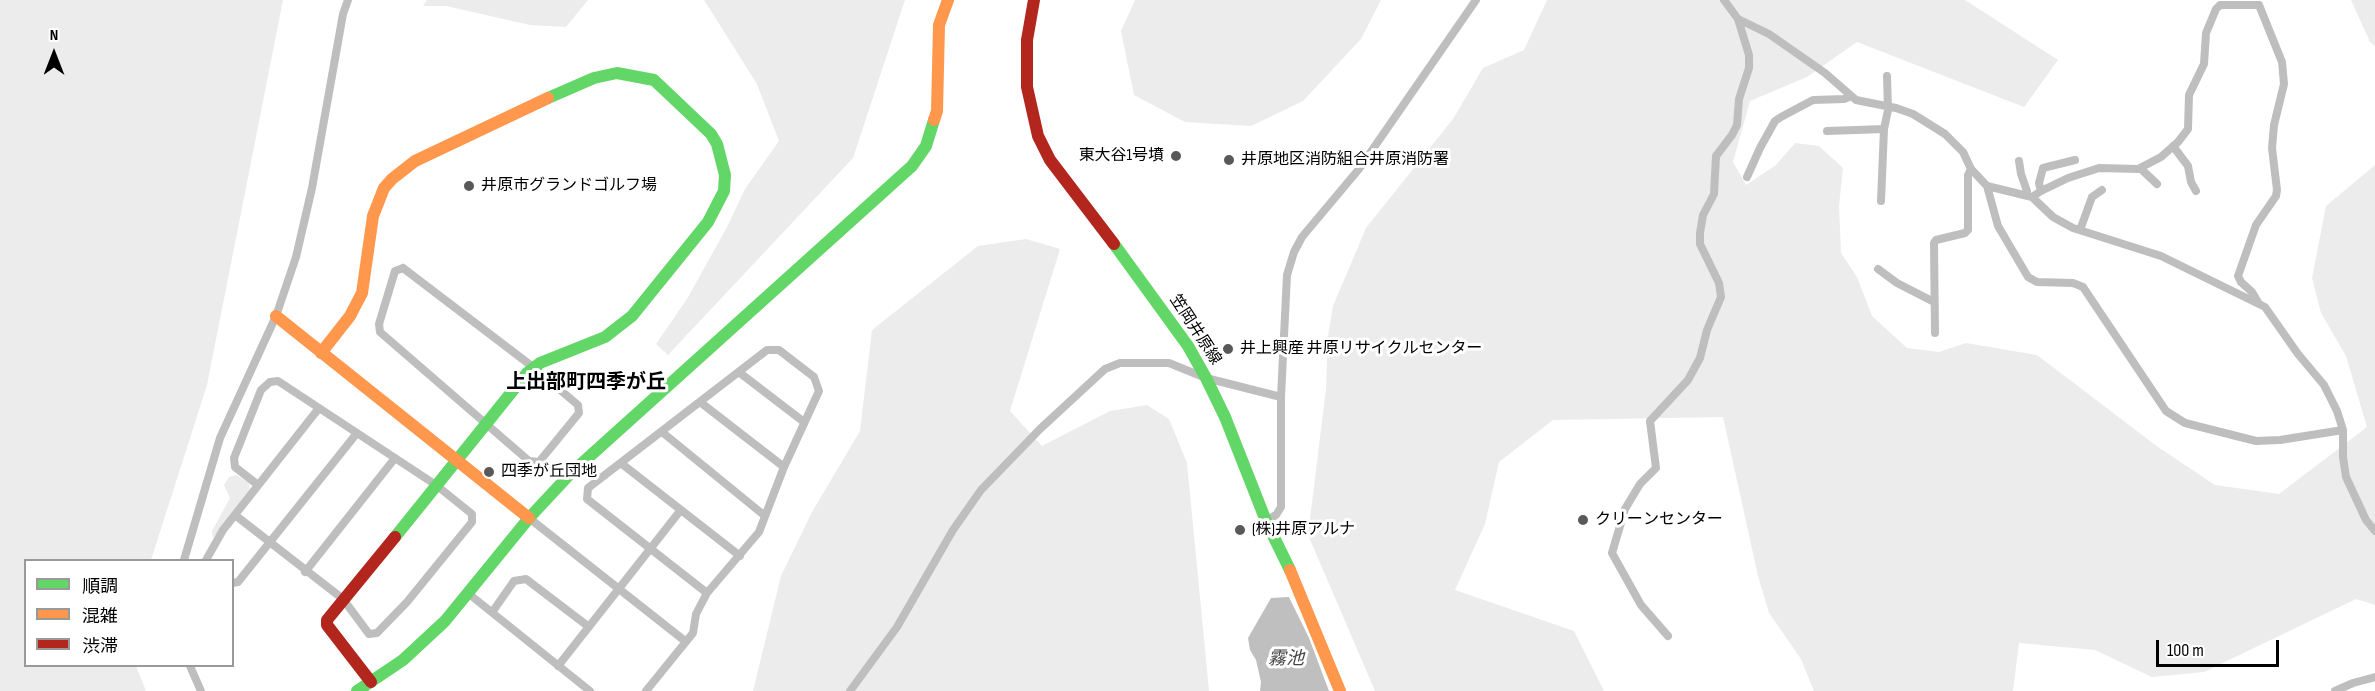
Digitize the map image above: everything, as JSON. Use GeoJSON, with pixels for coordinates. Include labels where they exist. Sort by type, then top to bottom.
{"type":"FeatureCollection","features":[{"type":"Feature","properties":{"kind":"street"},"geometry":{"type":"LineString","coordinates":[[185,559],[220,438],[276,316],[296,257],[312,188],[343,14],[348,0]]}},
{"type":"Feature","properties":{"kind":"street"},"geometry":{"type":"LineString","coordinates":[[357,691],[425,641],[469,594],[529,518],[570,474],[912,166],[926,146],[935,120],[938,96],[939,26],[948,0]]}},
{"type":"Feature","properties":{"kind":"street","name":"笠岡井原線"},"geometry":{"type":"LineString","coordinates":[[1034,0],[1027,40],[1027,87],[1038,136],[1050,160],[1134,270],[1188,346],[1206,378],[1225,417],[1266,521],[1303,598],[1340,691]]}},
{"type":"Feature","properties":{"kind":"street"},"geometry":{"type":"LineString","coordinates":[[1266,521],[1277,514],[1281,507],[1281,397],[1287,275],[1294,252],[1302,237],[1359,169],[1476,0]]}},
{"type":"Feature","properties":{"kind":"street"},"geometry":{"type":"LineString","coordinates":[[1668,636],[1641,605],[1612,553],[1625,508],[1640,484],[1656,468],[1650,421],[1688,380],[1700,358],[1707,330],[1720,297],[1719,283],[1700,244],[1700,233],[1703,215],[1714,194],[1716,156],[1732,135],[1737,124],[1739,99],[1749,68],[1749,55],[1738,19],[1724,0]]}},
{"type":"Feature","properties":{"kind":"street"},"geometry":{"type":"LineString","coordinates":[[1987,186],[2029,196],[2068,178],[2099,168],[2140,168],[2161,157],[2188,129],[2189,95],[2204,64],[2206,33],[2216,9],[2220,4],[2261,3],[2282,63],[2284,84],[2274,125],[2272,148],[2276,196],[2256,225],[2238,276],[2258,302]]}},
{"type":"Feature","properties":{"kind":"street"},"geometry":{"type":"LineString","coordinates":[[1738,19],[1769,34],[1825,73],[1861,102],[1887,106],[1913,114],[1944,134],[1963,152],[1971,169],[1987,186],[1998,226],[2028,277],[2037,282],[2073,283],[2083,288],[2166,411],[2185,423],[2256,441],[2280,440],[2343,430]]}},
{"type":"Feature","properties":{"kind":"street"},"geometry":{"type":"LineString","coordinates":[[321,352],[358,303],[364,281],[373,216],[384,188],[401,170],[415,161],[594,78],[623,73],[654,80],[690,112],[711,134],[717,144],[724,175],[723,191],[717,208],[632,316],[605,337],[533,367],[513,387],[327,620],[327,625],[371,682]]}},
{"type":"Feature","properties":{"kind":"street"},"geometry":{"type":"LineString","coordinates":[[1881,201],[1887,76]]}},
{"type":"Feature","properties":{"kind":"street"},"geometry":{"type":"LineString","coordinates":[[1747,177],[1760,148],[1776,121],[1781,117],[1814,99],[1844,99],[1851,96]]}},
{"type":"Feature","properties":{"kind":"street"},"geometry":{"type":"LineString","coordinates":[[1827,131],[1884,129]]}},
{"type":"Feature","properties":{"kind":"street"},"geometry":{"type":"LineString","coordinates":[[2173,146],[2188,166],[2191,182],[2196,191]]}},
{"type":"Feature","properties":{"kind":"street"},"geometry":{"type":"LineString","coordinates":[[2041,190],[2039,183],[2043,168],[2075,160]]}},
{"type":"Feature","properties":{"kind":"street"},"geometry":{"type":"LineString","coordinates":[[2019,161],[2029,196],[2053,217],[2080,230],[2161,256],[2265,307],[2298,354],[2324,385],[2337,411],[2343,430],[2346,477],[2366,520],[2375,531]]}},
{"type":"Feature","properties":{"kind":"street"},"geometry":{"type":"LineString","coordinates":[[2140,168],[2157,184]]}},
{"type":"Feature","properties":{"kind":"street"},"geometry":{"type":"LineString","coordinates":[[1935,333],[1934,243],[1936,240],[1965,233],[1968,230],[1968,175],[1971,169]]}},
{"type":"Feature","properties":{"kind":"street"},"geometry":{"type":"LineString","coordinates":[[2080,230],[2092,197],[2102,190]]}},
{"type":"Feature","properties":{"kind":"street"},"geometry":{"type":"LineString","coordinates":[[403,268],[533,367],[578,405],[579,413],[539,462],[529,461],[485,423],[380,332],[379,324],[395,271],[403,268]]}},
{"type":"Feature","properties":{"kind":"street"},"geometry":{"type":"LineString","coordinates":[[1878,269],[1897,283],[1934,302]]}},
{"type":"Feature","properties":{"kind":"street"},"geometry":{"type":"LineString","coordinates":[[276,316],[685,641]]}},
{"type":"Feature","properties":{"kind":"street"},"geometry":{"type":"LineString","coordinates":[[646,691],[693,633],[696,614],[707,593],[759,532],[784,467],[819,391],[814,377],[778,350],[767,350],[588,488],[587,499],[707,593]]}},
{"type":"Feature","properties":{"kind":"street"},"geometry":{"type":"LineString","coordinates":[[850,691],[897,627],[953,530],[981,490],[1040,429],[1105,369],[1120,363],[1169,363],[1206,378],[1281,397]]}},
{"type":"Feature","properties":{"kind":"street"},"geometry":{"type":"LineString","coordinates":[[740,373],[804,422]]}},
{"type":"Feature","properties":{"kind":"street"},"geometry":{"type":"LineString","coordinates":[[235,515],[305,572],[343,599],[369,634],[377,633],[407,602],[472,522],[472,514],[436,485],[278,381],[270,382],[261,390],[234,458],[235,467],[258,485]]}},
{"type":"Feature","properties":{"kind":"street"},"geometry":{"type":"LineString","coordinates":[[700,402],[784,467]]}},
{"type":"Feature","properties":{"kind":"street"},"geometry":{"type":"LineString","coordinates":[[207,559],[216,541],[235,515],[319,408]]}},
{"type":"Feature","properties":{"kind":"street"},"geometry":{"type":"LineString","coordinates":[[234,583],[238,582],[357,432]]}},
{"type":"Feature","properties":{"kind":"street"},"geometry":{"type":"LineString","coordinates":[[662,432],[765,516]]}},
{"type":"Feature","properties":{"kind":"street"},"geometry":{"type":"LineString","coordinates":[[305,572],[395,458]]}},
{"type":"Feature","properties":{"kind":"street"},"geometry":{"type":"LineString","coordinates":[[622,464],[740,556]]}},
{"type":"Feature","properties":{"kind":"street"},"geometry":{"type":"LineString","coordinates":[[558,666],[680,511]]}},
{"type":"Feature","properties":{"kind":"street"},"geometry":{"type":"LineString","coordinates":[[493,611],[514,581],[526,579],[588,627]]}},
{"type":"Feature","properties":{"kind":"street"},"geometry":{"type":"LineString","coordinates":[[469,594],[590,691]]}},
{"type":"Feature","properties":{"kind":"street"},"geometry":{"type":"LineString","coordinates":[[190,667],[201,691]]}},
{"type":"Feature","properties":{"kind":"street"},"geometry":{"type":"LineString","coordinates":[[2335,691],[2353,683],[2375,678]]}},
{"type":"Feature","properties":{"kind":"shaded area"},"geometry":{"type":"Polygon","coordinates":[[[0,0],[283,0],[207,385],[151,559],[24,559],[24,667],[136,667],[146,691],[0,691],[0,0]]]}},
{"type":"Feature","properties":{"kind":"shaded area"},"geometry":{"type":"Polygon","coordinates":[[[427,0],[588,0],[566,27],[530,25],[446,6],[423,6],[427,0]]]}},
{"type":"Feature","properties":{"kind":"shaded area"},"geometry":{"type":"Polygon","coordinates":[[[704,0],[905,0],[853,158],[668,355],[656,344],[687,299],[727,227],[745,189],[779,141],[757,84],[704,0]]]}},
{"type":"Feature","properties":{"kind":"shaded area"},"geometry":{"type":"Polygon","coordinates":[[[1135,0],[1381,0],[1361,39],[1303,101],[1251,126],[1185,122],[1134,95],[1121,31],[1135,0]]]}},
{"type":"Feature","properties":{"kind":"shaded area"},"geometry":{"type":"Polygon","coordinates":[[[1547,0],[1965,0],[2058,60],[2024,107],[1857,42],[1807,77],[1750,101],[1733,162],[1746,185],[1776,165],[1795,143],[1819,146],[1843,168],[1839,206],[1841,253],[1857,277],[1872,316],[1907,348],[1939,352],[1966,343],[2037,355],[2158,447],[2215,485],[2279,494],[2367,427],[2346,356],[2321,313],[2312,278],[2326,206],[2375,165],[2375,605],[2356,599],[2204,672],[2152,677],[2095,650],[2019,643],[2013,691],[1814,691],[1801,659],[1769,613],[1758,576],[1723,417],[1553,420],[1499,462],[1485,524],[1455,590],[1574,631],[1604,691],[1375,691],[1308,535],[1326,389],[1328,336],[1333,306],[1366,228],[1453,119],[1483,68],[1524,50],[1547,0]]]}},
{"type":"Feature","properties":{"kind":"shaded area"},"geometry":{"type":"Polygon","coordinates":[[[2351,0],[2375,0],[2375,46],[2370,42],[2351,0]]]}},
{"type":"Feature","properties":{"kind":"shaded area"},"geometry":{"type":"Polygon","coordinates":[[[1026,239],[1060,249],[1010,411],[1042,446],[1110,411],[1147,405],[1169,419],[1187,463],[1209,691],[753,691],[781,576],[812,512],[860,431],[872,330],[978,246],[1026,239]]]}},
{"type":"Feature","properties":{"kind":"shaded area"},"geometry":{"type":"Polygon","coordinates":[[[236,475],[249,483],[250,490],[213,538],[212,531],[230,498],[224,485],[229,477],[236,475]]]}},
{"type":"Feature","properties":{"kind":"water","name":"霧池"},"geometry":{"type":"Polygon","coordinates":[[[1289,597],[1309,638],[1329,691],[1260,691],[1261,682],[1248,638],[1271,598],[1289,597]]]}},
{"type":"Feature","properties":{"kind":"traffic: fast"},"geometry":{"type":"LineString","coordinates":[[395,537],[527,373],[540,363],[605,337],[632,316],[708,222],[724,191],[725,175],[717,144],[711,134],[654,80],[617,73],[594,78],[548,98]]}},
{"type":"Feature","properties":{"kind":"traffic: fast"},"geometry":{"type":"LineString","coordinates":[[357,691],[403,660],[445,621],[529,518],[570,474],[912,166],[926,146],[934,120]]}},
{"type":"Feature","properties":{"kind":"traffic: fast"},"geometry":{"type":"LineString","coordinates":[[1114,244],[1188,346],[1206,378],[1225,417],[1266,521],[1290,570]]}},
{"type":"Feature","properties":{"kind":"traffic: slow"},"geometry":{"type":"LineString","coordinates":[[934,120],[937,111],[939,25],[948,0]]}},
{"type":"Feature","properties":{"kind":"traffic: slow"},"geometry":{"type":"LineString","coordinates":[[321,353],[350,316],[362,293],[373,216],[384,188],[392,179],[415,161],[548,98]]}},
{"type":"Feature","properties":{"kind":"traffic: slow"},"geometry":{"type":"LineString","coordinates":[[276,316],[529,518]]}},
{"type":"Feature","properties":{"kind":"traffic: slow"},"geometry":{"type":"LineString","coordinates":[[1290,570],[1340,691]]}},
{"type":"Feature","properties":{"kind":"traffic: jam"},"geometry":{"type":"LineString","coordinates":[[1034,0],[1027,40],[1027,87],[1038,136],[1050,160],[1114,244]]}},
{"type":"Feature","properties":{"kind":"traffic: jam"},"geometry":{"type":"LineString","coordinates":[[371,682],[327,625],[327,620],[395,537]]}},
{"type":"Feature","properties":{"kind":"place","name":"東大谷1号墳"},"geometry":{"type":"Point","coordinates":[1176,156]}},
{"type":"Feature","properties":{"kind":"place","name":"井原地区消防組合井原消防署"},"geometry":{"type":"Point","coordinates":[1229,160]}},
{"type":"Feature","properties":{"kind":"place","name":"井原市グランドゴルフ場"},"geometry":{"type":"Point","coordinates":[469,186]}},
{"type":"Feature","properties":{"kind":"place","name":"井上興産 井原リサイクルセンター"},"geometry":{"type":"Point","coordinates":[1228,349]}},
{"type":"Feature","properties":{"kind":"place","name":"四季が丘団地"},"geometry":{"type":"Point","coordinates":[489,472]}},
{"type":"Feature","properties":{"kind":"place","name":"クリーンセンター"},"geometry":{"type":"Point","coordinates":[1583,520]}},
{"type":"Feature","properties":{"kind":"place","name":"(株)井原アルナ"},"geometry":{"type":"Point","coordinates":[1240,530]}},
{"type":"Feature","properties":{"kind":"district","name":"上出部町四季が丘"},"geometry":{"type":"Point","coordinates":[586,383]}}]}
